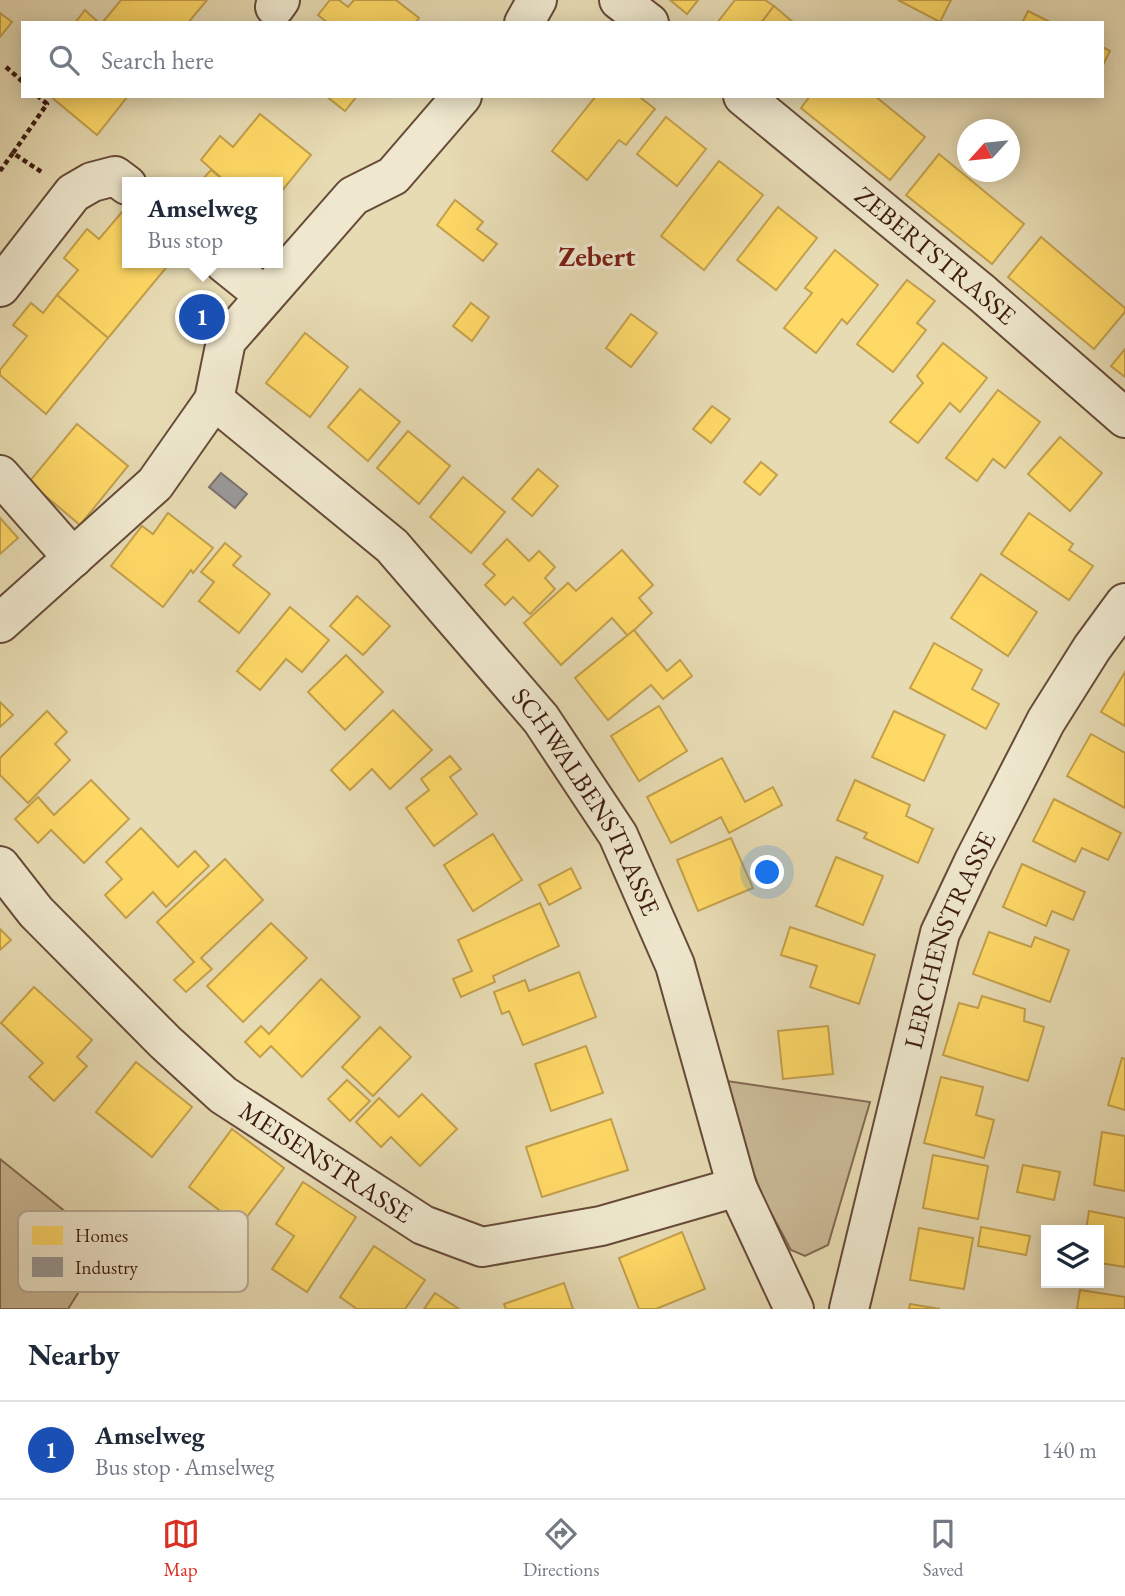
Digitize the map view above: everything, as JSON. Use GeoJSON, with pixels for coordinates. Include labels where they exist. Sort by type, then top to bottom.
{"type":"FeatureCollection","features":[{"type":"Feature","properties":{"kind":"street"},"geometry":{"type":"LineString","coordinates":[[525,21],[537,0]]}},
{"type":"Feature","properties":{"kind":"street"},"geometry":{"type":"LineString","coordinates":[[619,0],[646,21]]}},
{"type":"Feature","properties":{"kind":"street"},"geometry":{"type":"LineString","coordinates":[[0,623],[155,484],[214,400],[226,341],[353,196],[393,176],[460,98]]}},
{"type":"Feature","properties":{"kind":"street","name":"ZEBERTSTRASSE"},"geometry":{"type":"LineString","coordinates":[[745,98],[983,294],[1125,418]]}},
{"type":"Feature","properties":{"kind":"street"},"geometry":{"type":"LineString","coordinates":[[0,287],[73,193],[92,181],[115,176],[122,181]]}},
{"type":"Feature","properties":{"kind":"street"},"geometry":{"type":"LineString","coordinates":[[230,268],[265,296]]}},
{"type":"Feature","properties":{"kind":"street","name":"SCHWALBENSTRASSE"},"geometry":{"type":"LineString","coordinates":[[214,400],[392,546],[541,719],[618,835],[675,965],[737,1187],[794,1309]]}},
{"type":"Feature","properties":{"kind":"street"},"geometry":{"type":"LineString","coordinates":[[0,475],[73,558]]}},
{"type":"Feature","properties":{"kind":"street","name":"LERCHENSTRASSE"},"geometry":{"type":"LineString","coordinates":[[849,1309],[940,933],[1046,721],[1092,648],[1125,603]]}},
{"type":"Feature","properties":{"kind":"street","name":"MEISENSTRASSE"},"geometry":{"type":"LineString","coordinates":[[0,866],[36,912],[165,1042],[223,1095],[424,1225],[482,1247],[601,1226],[737,1187]]}},
{"type":"Feature","properties":{"kind":"path"},"geometry":{"type":"LineString","coordinates":[[6,67],[21,80]]}},
{"type":"Feature","properties":{"kind":"path"},"geometry":{"type":"LineString","coordinates":[[0,171],[47,104],[40,98]]}},
{"type":"Feature","properties":{"kind":"path"},"geometry":{"type":"LineString","coordinates":[[13,153],[73,193]]}},
{"type":"Feature","properties":{"kind":"shaded area"},"geometry":{"type":"Polygon","coordinates":[[[720,1080],[870,1102],[828,1245],[805,1256],[791,1250],[762,1196],[720,1080]]]}},
{"type":"Feature","properties":{"kind":"shaded area"},"geometry":{"type":"Polygon","coordinates":[[[0,1159],[65,1211],[18,1211],[18,1292],[79,1292],[68,1309],[0,1309],[0,1159]]]}},
{"type":"Feature","properties":{"kind":"building: Homes"},"geometry":{"type":"Polygon","coordinates":[[[121,0],[207,0],[190,21],[104,21],[121,0]]]}},
{"type":"Feature","properties":{"kind":"building: Homes"},"geometry":{"type":"Polygon","coordinates":[[[330,0],[339,0],[348,7],[354,0],[396,0],[419,18],[417,21],[326,21],[318,15],[330,0]]]}},
{"type":"Feature","properties":{"kind":"building: Homes"},"geometry":{"type":"Polygon","coordinates":[[[670,0],[698,0],[687,14],[670,0]]]}},
{"type":"Feature","properties":{"kind":"building: Homes"},"geometry":{"type":"Polygon","coordinates":[[[735,0],[765,0],[774,6],[763,21],[719,21],[735,0]]]}},
{"type":"Feature","properties":{"kind":"building: Homes"},"geometry":{"type":"Polygon","coordinates":[[[898,0],[951,0],[938,21],[898,0]]]}},
{"type":"Feature","properties":{"kind":"building: Homes"},"geometry":{"type":"Polygon","coordinates":[[[774,6],[792,21],[763,21],[774,6]]]}},
{"type":"Feature","properties":{"kind":"building: Homes"},"geometry":{"type":"Polygon","coordinates":[[[85,10],[97,21],[77,21],[85,10]]]}},
{"type":"Feature","properties":{"kind":"building: Homes"},"geometry":{"type":"Polygon","coordinates":[[[1028,11],[1048,21],[1023,21],[1028,11]]]}},
{"type":"Feature","properties":{"kind":"building: Homes"},"geometry":{"type":"Polygon","coordinates":[[[0,13],[12,22],[0,37],[0,13]]]}},
{"type":"Feature","properties":{"kind":"building: Homes"},"geometry":{"type":"Polygon","coordinates":[[[1104,48],[1110,51],[1104,63],[1104,48]]]}},
{"type":"Feature","properties":{"kind":"building: Homes"},"geometry":{"type":"Polygon","coordinates":[[[52,98],[126,98],[97,135],[52,98]]]}},
{"type":"Feature","properties":{"kind":"building: Homes"},"geometry":{"type":"Polygon","coordinates":[[[329,98],[355,98],[345,111],[329,98]]]}},
{"type":"Feature","properties":{"kind":"building: Homes"},"geometry":{"type":"Polygon","coordinates":[[[594,98],[641,98],[655,109],[626,145],[619,140],[587,180],[552,151],[594,98]]]}},
{"type":"Feature","properties":{"kind":"building: Homes"},"geometry":{"type":"Polygon","coordinates":[[[808,98],[877,98],[925,137],[890,180],[801,108],[808,98]]]}},
{"type":"Feature","properties":{"kind":"building: Homes"},"geometry":{"type":"Polygon","coordinates":[[[260,114],[311,155],[283,190],[283,177],[220,177],[201,160],[220,136],[233,147],[260,114]]]}},
{"type":"Feature","properties":{"kind":"building: Homes"},"geometry":{"type":"Polygon","coordinates":[[[666,117],[706,149],[677,186],[637,154],[666,117]]]}},
{"type":"Feature","properties":{"kind":"building: Homes"},"geometry":{"type":"Polygon","coordinates":[[[939,154],[957,169],[957,182],[973,182],[1024,224],[992,264],[906,195],[939,154]]]}},
{"type":"Feature","properties":{"kind":"building: Homes"},"geometry":{"type":"Polygon","coordinates":[[[719,161],[763,195],[704,270],[661,236],[719,161]]]}},
{"type":"Feature","properties":{"kind":"building: Homes"},"geometry":{"type":"Polygon","coordinates":[[[211,170],[220,177],[205,177],[211,170]]]}},
{"type":"Feature","properties":{"kind":"building: Homes"},"geometry":{"type":"Polygon","coordinates":[[[455,200],[483,222],[477,229],[497,244],[483,261],[437,225],[455,200]]]}},
{"type":"Feature","properties":{"kind":"building: Homes"},"geometry":{"type":"Polygon","coordinates":[[[778,207],[817,238],[776,290],[737,260],[778,207]]]}},
{"type":"Feature","properties":{"kind":"building: Homes"},"geometry":{"type":"Polygon","coordinates":[[[122,212],[122,268],[166,268],[108,338],[57,295],[78,270],[64,258],[87,229],[99,239],[122,212]]]}},
{"type":"Feature","properties":{"kind":"building: Homes"},"geometry":{"type":"Polygon","coordinates":[[[1041,237],[1125,308],[1125,312],[1094,349],[1008,277],[1041,237]]]}},
{"type":"Feature","properties":{"kind":"building: Homes"},"geometry":{"type":"Polygon","coordinates":[[[835,250],[878,285],[847,324],[842,319],[816,353],[784,328],[812,293],[805,288],[835,250]]]}},
{"type":"Feature","properties":{"kind":"building: Homes"},"geometry":{"type":"Polygon","coordinates":[[[907,280],[935,301],[917,323],[926,330],[893,372],[857,344],[907,280]]]}},
{"type":"Feature","properties":{"kind":"building: Homes"},"geometry":{"type":"Polygon","coordinates":[[[57,295],[108,338],[46,414],[0,375],[0,370],[27,336],[13,325],[31,303],[43,313],[57,295]]]}},
{"type":"Feature","properties":{"kind":"building: Homes"},"geometry":{"type":"Polygon","coordinates":[[[471,303],[489,317],[472,341],[453,326],[471,303]]]}},
{"type":"Feature","properties":{"kind":"building: Homes"},"geometry":{"type":"Polygon","coordinates":[[[631,314],[657,333],[631,367],[606,348],[631,314]]]}},
{"type":"Feature","properties":{"kind":"building: Homes"},"geometry":{"type":"Polygon","coordinates":[[[305,333],[348,367],[310,417],[266,383],[305,333]]]}},
{"type":"Feature","properties":{"kind":"building: Homes"},"geometry":{"type":"Polygon","coordinates":[[[943,343],[987,378],[960,412],[950,403],[918,443],[890,422],[923,383],[917,376],[943,343]]]}},
{"type":"Feature","properties":{"kind":"building: Homes"},"geometry":{"type":"Polygon","coordinates":[[[1125,349],[1125,377],[1111,366],[1125,349]]]}},
{"type":"Feature","properties":{"kind":"building: Homes"},"geometry":{"type":"Polygon","coordinates":[[[360,389],[400,422],[368,461],[328,427],[360,389]]]}},
{"type":"Feature","properties":{"kind":"building: Homes"},"geometry":{"type":"Polygon","coordinates":[[[998,390],[1040,422],[1005,468],[993,459],[977,481],[946,458],[998,390]]]}},
{"type":"Feature","properties":{"kind":"building: Homes"},"geometry":{"type":"Polygon","coordinates":[[[712,406],[730,419],[711,443],[693,429],[712,406]]]}},
{"type":"Feature","properties":{"kind":"building: Homes"},"geometry":{"type":"Polygon","coordinates":[[[77,424],[128,466],[80,525],[29,482],[77,424]]]}},
{"type":"Feature","properties":{"kind":"building: Homes"},"geometry":{"type":"Polygon","coordinates":[[[408,431],[450,466],[419,504],[377,468],[408,431]]]}},
{"type":"Feature","properties":{"kind":"building: Homes"},"geometry":{"type":"Polygon","coordinates":[[[1060,437],[1102,473],[1070,511],[1028,474],[1060,437]]]}},
{"type":"Feature","properties":{"kind":"building: Homes"},"geometry":{"type":"Polygon","coordinates":[[[761,462],[777,475],[760,495],[744,482],[761,462]]]}},
{"type":"Feature","properties":{"kind":"building: Homes"},"geometry":{"type":"Polygon","coordinates":[[[538,469],[558,486],[532,516],[512,499],[538,469]]]}},
{"type":"Feature","properties":{"kind":"building: Homes"},"geometry":{"type":"Polygon","coordinates":[[[463,477],[505,512],[471,553],[430,517],[463,477]]]}},
{"type":"Feature","properties":{"kind":"building: Homes"},"geometry":{"type":"Polygon","coordinates":[[[168,513],[213,548],[193,573],[191,570],[163,607],[111,566],[142,526],[153,534],[168,513]]]}},
{"type":"Feature","properties":{"kind":"building: Homes"},"geometry":{"type":"Polygon","coordinates":[[[1029,513],[1073,544],[1069,550],[1093,566],[1069,600],[1001,554],[1029,513]]]}},
{"type":"Feature","properties":{"kind":"building: Homes"},"geometry":{"type":"Polygon","coordinates":[[[0,518],[18,538],[0,554],[0,518]]]}},
{"type":"Feature","properties":{"kind":"building: Homes"},"geometry":{"type":"Polygon","coordinates":[[[507,539],[529,561],[539,551],[555,567],[545,578],[555,589],[530,614],[513,597],[505,605],[485,585],[495,575],[483,564],[507,539]]]}},
{"type":"Feature","properties":{"kind":"building: Homes"},"geometry":{"type":"Polygon","coordinates":[[[225,543],[241,556],[233,565],[270,594],[239,633],[199,601],[214,582],[201,572],[225,543]]]}},
{"type":"Feature","properties":{"kind":"building: Homes"},"geometry":{"type":"Polygon","coordinates":[[[622,550],[653,585],[639,598],[652,613],[628,636],[612,618],[561,665],[524,623],[568,583],[576,591],[622,550]]]}},
{"type":"Feature","properties":{"kind":"building: Homes"},"geometry":{"type":"Polygon","coordinates":[[[981,574],[1037,612],[1008,656],[951,618],[981,574]]]}},
{"type":"Feature","properties":{"kind":"building: Homes"},"geometry":{"type":"Polygon","coordinates":[[[357,596],[390,626],[363,655],[330,626],[357,596]]]}},
{"type":"Feature","properties":{"kind":"building: Homes"},"geometry":{"type":"Polygon","coordinates":[[[290,607],[329,640],[302,672],[286,659],[260,690],[237,671],[290,607]]]}},
{"type":"Feature","properties":{"kind":"building: Homes"},"geometry":{"type":"Polygon","coordinates":[[[634,630],[667,671],[680,660],[692,676],[663,699],[651,685],[608,720],[575,678],[634,630]]]}},
{"type":"Feature","properties":{"kind":"building: Homes"},"geometry":{"type":"Polygon","coordinates":[[[934,643],[982,670],[972,689],[999,704],[986,729],[910,688],[934,643]]]}},
{"type":"Feature","properties":{"kind":"building: Homes"},"geometry":{"type":"Polygon","coordinates":[[[346,655],[383,692],[345,730],[308,692],[346,655]]]}},
{"type":"Feature","properties":{"kind":"building: Homes"},"geometry":{"type":"Polygon","coordinates":[[[1125,672],[1125,726],[1101,712],[1125,672]]]}},
{"type":"Feature","properties":{"kind":"building: Homes"},"geometry":{"type":"Polygon","coordinates":[[[0,702],[13,715],[0,727],[0,702]]]}},
{"type":"Feature","properties":{"kind":"building: Homes"},"geometry":{"type":"Polygon","coordinates":[[[659,706],[687,751],[639,781],[611,736],[659,706]]]}},
{"type":"Feature","properties":{"kind":"building: Homes"},"geometry":{"type":"Polygon","coordinates":[[[393,710],[432,750],[390,789],[372,769],[350,790],[331,770],[393,710]]]}},
{"type":"Feature","properties":{"kind":"building: Homes"},"geometry":{"type":"Polygon","coordinates":[[[47,711],[67,732],[55,744],[70,760],[28,803],[0,775],[0,758],[47,711]]]}},
{"type":"Feature","properties":{"kind":"building: Homes"},"geometry":{"type":"Polygon","coordinates":[[[894,711],[945,735],[924,781],[872,757],[894,711]]]}},
{"type":"Feature","properties":{"kind":"building: Homes"},"geometry":{"type":"Polygon","coordinates":[[[1091,734],[1125,753],[1125,808],[1067,776],[1091,734]]]}},
{"type":"Feature","properties":{"kind":"building: Homes"},"geometry":{"type":"Polygon","coordinates":[[[450,756],[461,769],[450,777],[477,814],[434,846],[406,808],[429,790],[421,779],[450,756]]]}},
{"type":"Feature","properties":{"kind":"building: Homes"},"geometry":{"type":"Polygon","coordinates":[[[722,758],[745,802],[773,787],[782,805],[729,833],[721,817],[671,843],[647,797],[722,758]]]}},
{"type":"Feature","properties":{"kind":"building: Homes"},"geometry":{"type":"Polygon","coordinates":[[[91,780],[129,819],[84,863],[51,830],[38,843],[15,819],[38,797],[54,815],[91,780]]]}},
{"type":"Feature","properties":{"kind":"building: Homes"},"geometry":{"type":"Polygon","coordinates":[[[855,780],[910,805],[906,816],[933,829],[918,863],[864,838],[867,833],[837,820],[855,780]]]}},
{"type":"Feature","properties":{"kind":"building: Homes"},"geometry":{"type":"Polygon","coordinates":[[[1054,799],[1121,833],[1108,860],[1082,848],[1075,862],[1033,841],[1054,799]]]}},
{"type":"Feature","properties":{"kind":"building: Homes"},"geometry":{"type":"Polygon","coordinates":[[[141,828],[178,867],[195,851],[209,866],[166,907],[153,892],[126,918],[105,895],[122,879],[106,862],[141,828]]]}},
{"type":"Feature","properties":{"kind":"building: Homes"},"geometry":{"type":"Polygon","coordinates":[[[493,834],[522,880],[473,911],[444,865],[493,834]]]}},
{"type":"Feature","properties":{"kind":"building: Homes"},"geometry":{"type":"Polygon","coordinates":[[[731,838],[753,888],[698,911],[677,860],[731,838]]]}},
{"type":"Feature","properties":{"kind":"building: Homes"},"geometry":{"type":"Polygon","coordinates":[[[836,857],[883,876],[863,925],[816,906],[836,857]]]}},
{"type":"Feature","properties":{"kind":"building: Homes"},"geometry":{"type":"Polygon","coordinates":[[[225,859],[263,900],[201,958],[212,969],[186,992],[174,980],[194,962],[157,922],[225,859]]]}},
{"type":"Feature","properties":{"kind":"building: Homes"},"geometry":{"type":"Polygon","coordinates":[[[1022,864],[1085,892],[1073,920],[1052,911],[1046,926],[1003,907],[1022,864]]]}},
{"type":"Feature","properties":{"kind":"building: Homes"},"geometry":{"type":"Polygon","coordinates":[[[571,868],[581,888],[549,905],[539,885],[571,868]]]}},
{"type":"Feature","properties":{"kind":"building: Homes"},"geometry":{"type":"Polygon","coordinates":[[[540,903],[559,946],[493,976],[495,982],[461,997],[453,979],[472,971],[458,940],[540,903]]]}},
{"type":"Feature","properties":{"kind":"building: Homes"},"geometry":{"type":"Polygon","coordinates":[[[271,923],[307,958],[243,1022],[207,986],[271,923]]]}},
{"type":"Feature","properties":{"kind":"building: Homes"},"geometry":{"type":"Polygon","coordinates":[[[790,927],[875,955],[859,1004],[810,987],[817,966],[781,955],[790,927]]]}},
{"type":"Feature","properties":{"kind":"building: Homes"},"geometry":{"type":"Polygon","coordinates":[[[0,929],[11,940],[0,950],[0,929]]]}},
{"type":"Feature","properties":{"kind":"building: Homes"},"geometry":{"type":"Polygon","coordinates":[[[989,932],[1031,947],[1035,937],[1069,950],[1050,1002],[973,974],[989,932]]]}},
{"type":"Feature","properties":{"kind":"building: Homes"},"geometry":{"type":"Polygon","coordinates":[[[579,972],[596,1017],[523,1045],[509,1011],[502,1014],[494,992],[525,980],[529,991],[579,972]]]}},
{"type":"Feature","properties":{"kind":"building: Homes"},"geometry":{"type":"Polygon","coordinates":[[[321,979],[360,1017],[302,1077],[271,1046],[260,1057],[245,1042],[261,1026],[269,1034],[321,979]]]}},
{"type":"Feature","properties":{"kind":"building: Homes"},"geometry":{"type":"Polygon","coordinates":[[[34,987],[92,1040],[77,1057],[87,1066],[54,1101],[29,1077],[43,1063],[1,1023],[34,987]]]}},
{"type":"Feature","properties":{"kind":"building: Homes"},"geometry":{"type":"Polygon","coordinates":[[[982,996],[1025,1009],[1024,1021],[1044,1027],[1028,1081],[943,1055],[959,1003],[978,1008],[982,996]]]}},
{"type":"Feature","properties":{"kind":"building: Homes"},"geometry":{"type":"Polygon","coordinates":[[[828,1026],[833,1074],[783,1079],[778,1031],[828,1026]]]}},
{"type":"Feature","properties":{"kind":"building: Homes"},"geometry":{"type":"Polygon","coordinates":[[[380,1027],[411,1057],[373,1096],[342,1067],[380,1027]]]}},
{"type":"Feature","properties":{"kind":"building: Homes"},"geometry":{"type":"Polygon","coordinates":[[[586,1046],[603,1093],[551,1111],[535,1064],[586,1046]]]}},
{"type":"Feature","properties":{"kind":"building: Homes"},"geometry":{"type":"Polygon","coordinates":[[[1122,1058],[1125,1059],[1125,1110],[1108,1105],[1122,1058]]]}},
{"type":"Feature","properties":{"kind":"building: Homes"},"geometry":{"type":"Polygon","coordinates":[[[136,1062],[192,1107],[152,1157],[96,1112],[136,1062]]]}},
{"type":"Feature","properties":{"kind":"building: Homes"},"geometry":{"type":"Polygon","coordinates":[[[941,1077],[983,1087],[976,1115],[994,1120],[984,1158],[924,1143],[941,1077]]]}},
{"type":"Feature","properties":{"kind":"building: Homes"},"geometry":{"type":"Polygon","coordinates":[[[347,1080],[370,1101],[350,1121],[328,1099],[347,1080]]]}},
{"type":"Feature","properties":{"kind":"building: Homes"},"geometry":{"type":"Polygon","coordinates":[[[422,1094],[457,1129],[420,1166],[391,1137],[381,1147],[356,1122],[379,1098],[399,1117],[422,1094]]]}},
{"type":"Feature","properties":{"kind":"building: Homes"},"geometry":{"type":"Polygon","coordinates":[[[611,1119],[628,1170],[542,1197],[526,1147],[611,1119]]]}},
{"type":"Feature","properties":{"kind":"building: Homes"},"geometry":{"type":"Polygon","coordinates":[[[232,1129],[284,1168],[248,1215],[248,1211],[220,1211],[189,1187],[232,1129]]]}},
{"type":"Feature","properties":{"kind":"building: Homes"},"geometry":{"type":"Polygon","coordinates":[[[1102,1132],[1125,1136],[1125,1191],[1094,1185],[1102,1132]]]}},
{"type":"Feature","properties":{"kind":"building: Homes"},"geometry":{"type":"Polygon","coordinates":[[[933,1155],[988,1166],[978,1219],[923,1208],[933,1155]]]}},
{"type":"Feature","properties":{"kind":"building: Homes"},"geometry":{"type":"Polygon","coordinates":[[[1023,1165],[1060,1172],[1054,1200],[1017,1192],[1023,1165]]]}},
{"type":"Feature","properties":{"kind":"building: Homes"},"geometry":{"type":"Polygon","coordinates":[[[303,1182],[356,1217],[307,1292],[272,1269],[294,1236],[276,1224],[303,1182]]]}},
{"type":"Feature","properties":{"kind":"building: Homes"},"geometry":{"type":"Polygon","coordinates":[[[1089,1211],[1125,1218],[1125,1267],[1104,1264],[1104,1225],[1087,1225],[1089,1211]]]}},
{"type":"Feature","properties":{"kind":"building: Homes"},"geometry":{"type":"Polygon","coordinates":[[[981,1227],[1030,1236],[1026,1255],[978,1246],[981,1227]]]}},
{"type":"Feature","properties":{"kind":"building: Homes"},"geometry":{"type":"Polygon","coordinates":[[[919,1228],[973,1238],[964,1289],[910,1280],[919,1228]]]}},
{"type":"Feature","properties":{"kind":"building: Homes"},"geometry":{"type":"Polygon","coordinates":[[[682,1232],[705,1289],[656,1309],[639,1309],[619,1258],[682,1232]]]}},
{"type":"Feature","properties":{"kind":"building: Homes"},"geometry":{"type":"Polygon","coordinates":[[[374,1246],[425,1280],[405,1309],[357,1309],[340,1297],[374,1246]]]}},
{"type":"Feature","properties":{"kind":"building: Homes"},"geometry":{"type":"Polygon","coordinates":[[[564,1283],[573,1309],[506,1309],[504,1304],[564,1283]]]}},
{"type":"Feature","properties":{"kind":"building: Homes"},"geometry":{"type":"Polygon","coordinates":[[[1080,1290],[1125,1297],[1125,1309],[1077,1309],[1080,1290]]]}},
{"type":"Feature","properties":{"kind":"building: Homes"},"geometry":{"type":"Polygon","coordinates":[[[435,1293],[459,1309],[424,1309],[435,1293]]]}},
{"type":"Feature","properties":{"kind":"building: Homes"},"geometry":{"type":"Polygon","coordinates":[[[910,1304],[940,1309],[909,1309],[910,1304]]]}},
{"type":"Feature","properties":{"kind":"building: Industry"},"geometry":{"type":"Polygon","coordinates":[[[221,473],[247,494],[235,508],[209,487],[221,473]]]}},
{"type":"Feature","properties":{"kind":"place","name":"Amselweg"},"geometry":{"type":"Point","coordinates":[202,317]}},
{"type":"Feature","properties":{"kind":"district","name":"Zebert"},"geometry":{"type":"Point","coordinates":[597,256]}}]}
